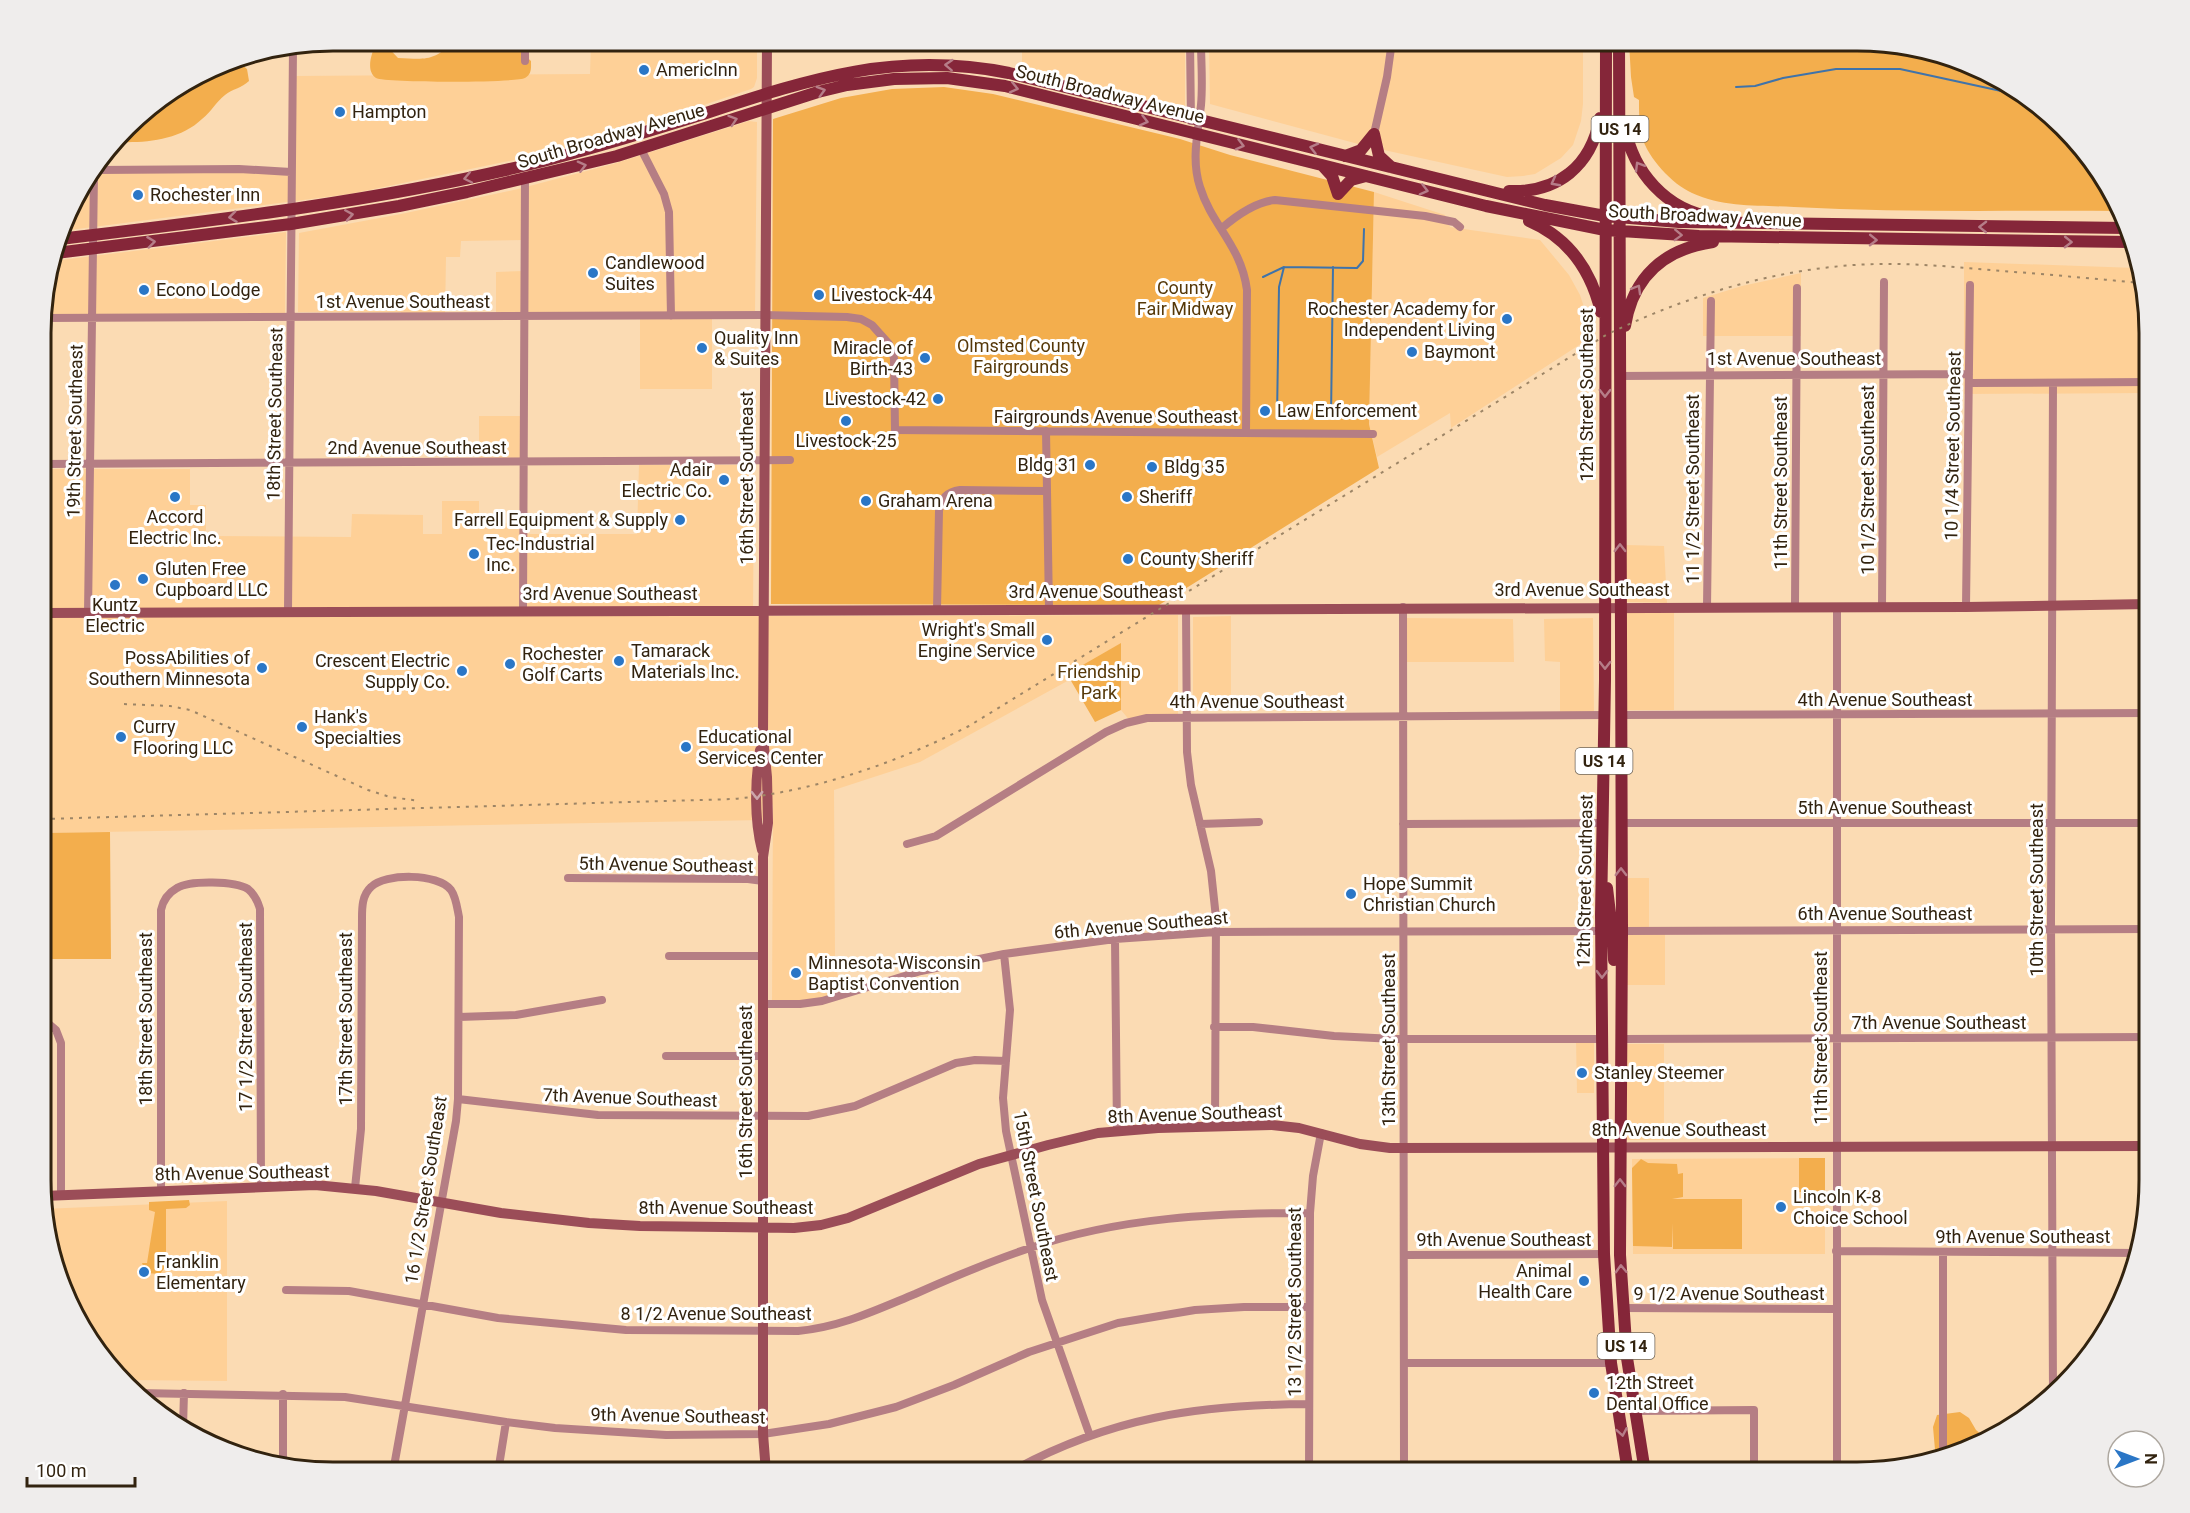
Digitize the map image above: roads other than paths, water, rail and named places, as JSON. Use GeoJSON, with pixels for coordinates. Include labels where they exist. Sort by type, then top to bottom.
{"type":"FeatureCollection","features":[{"type":"Feature","properties":{"kind":"main road","name":"16th Street Southeast"},"geometry":{"type":"LineString","coordinates":[[764,1462],[762,1118],[763,856],[768,823],[763,737],[767,51]]}},
{"type":"Feature","properties":{"kind":"main road","name":"US 14"},"geometry":{"type":"LineString","coordinates":[[1605,216],[1606,51]]}},
{"type":"Feature","properties":{"kind":"main road","name":"US 14"},"geometry":{"type":"LineString","coordinates":[[1619,51],[1620,231]]}},
{"type":"Feature","properties":{"kind":"main road","name":"South Broadway Avenue"},"geometry":{"type":"LineString","coordinates":[[63,252],[291,217],[525,165],[623,139],[766,92],[845,72],[893,65],[939,64],[1009,73],[1545,206],[1605,216],[1669,221],[1783,224],[2119,228]]}},
{"type":"Feature","properties":{"kind":"main road"},"geometry":{"type":"LineString","coordinates":[[1620,77],[1625,126],[1632,155],[1660,193],[1684,208],[1704,216],[1783,224]]}},
{"type":"Feature","properties":{"kind":"main road","name":"South Broadway Avenue"},"geometry":{"type":"LineString","coordinates":[[67,238],[399,207],[525,179],[641,149],[818,92],[847,85],[894,79],[947,78],[1005,86],[1486,206],[1605,230],[1665,235],[2124,242]]}},
{"type":"Feature","properties":{"kind":"main road"},"geometry":{"type":"LineString","coordinates":[[1483,190],[1534,190],[1557,182],[1576,168],[1586,156],[1597,135],[1606,79]]}},
{"type":"Feature","properties":{"kind":"main road"},"geometry":{"type":"LineString","coordinates":[[1345,156],[1361,150],[1374,134]]}},
{"type":"Feature","properties":{"kind":"main road"},"geometry":{"type":"LineString","coordinates":[[1374,134],[1379,156],[1392,168]]}},
{"type":"Feature","properties":{"kind":"main road"},"geometry":{"type":"LineString","coordinates":[[1321,164],[1332,176],[1338,194],[1351,180],[1367,176]]}},
{"type":"Feature","properties":{"kind":"main road"},"geometry":{"type":"LineString","coordinates":[[1486,206],[1540,226],[1567,245],[1580,261],[1592,283],[1605,333]]}},
{"type":"Feature","properties":{"kind":"main road","name":"12th Street Southeast"},"geometry":{"type":"LineString","coordinates":[[1605,216],[1605,715],[1601,931],[1604,1254],[1611,1363],[1627,1462]]}},
{"type":"Feature","properties":{"kind":"main road","name":"12th Street Southeast"},"geometry":{"type":"LineString","coordinates":[[1620,231],[1622,1308],[1642,1462]]}},
{"type":"Feature","properties":{"kind":"main road"},"geometry":{"type":"LineString","coordinates":[[1620,371],[1630,304],[1640,284],[1657,264],[1678,251],[1695,245],[1753,237]]}},
{"type":"Feature","properties":{"kind":"main road","name":"3rd Avenue Southeast"},"geometry":{"type":"LineString","coordinates":[[51,613],[1048,608],[1966,607],[2139,604]]}},
{"type":"Feature","properties":{"kind":"main road"},"geometry":{"type":"LineString","coordinates":[[1602,873],[1608,890],[1611,922],[1616,929],[1622,931]]}},
{"type":"Feature","properties":{"kind":"main road"},"geometry":{"type":"LineString","coordinates":[[1601,931],[1607,932],[1613,941],[1616,981],[1622,990]]}},
{"type":"Feature","properties":{"kind":"main road","name":"8th Avenue Southeast"},"geometry":{"type":"LineString","coordinates":[[52,1196],[315,1185],[355,1188],[501,1213],[589,1223],[762,1228],[808,1227],[848,1218],[962,1171],[1010,1155],[1098,1133],[1117,1131],[1272,1125],[1299,1128],[1360,1144],[1404,1148],[2139,1146]]}},
{"type":"Feature","properties":{"kind":"street"},"geometry":{"type":"LineString","coordinates":[[525,51],[525,61]]}},
{"type":"Feature","properties":{"kind":"street"},"geometry":{"type":"LineString","coordinates":[[1191,51],[1199,186],[1204,200],[1241,260],[1247,290],[1246,433]]}},
{"type":"Feature","properties":{"kind":"street"},"geometry":{"type":"LineString","coordinates":[[1195,118],[1201,97],[1201,51]]}},
{"type":"Feature","properties":{"kind":"street"},"geometry":{"type":"LineString","coordinates":[[1374,134],[1391,51]]}},
{"type":"Feature","properties":{"kind":"street","name":"18th Street Southeast"},"geometry":{"type":"LineString","coordinates":[[288,611],[293,54]]}},
{"type":"Feature","properties":{"kind":"street"},"geometry":{"type":"LineString","coordinates":[[641,149],[664,194],[669,212],[671,316]]}},
{"type":"Feature","properties":{"kind":"street"},"geometry":{"type":"LineString","coordinates":[[523,610],[525,165]]}},
{"type":"Feature","properties":{"kind":"street"},"geometry":{"type":"LineString","coordinates":[[102,171],[239,169],[291,172]]}},
{"type":"Feature","properties":{"kind":"street","name":"19th Street Southeast"},"geometry":{"type":"LineString","coordinates":[[88,613],[91,318],[96,182]]}},
{"type":"Feature","properties":{"kind":"street"},"geometry":{"type":"LineString","coordinates":[[1335,208],[1338,194]]}},
{"type":"Feature","properties":{"kind":"street"},"geometry":{"type":"LineString","coordinates":[[1222,228],[1247,211],[1268,201],[1291,201],[1335,208],[1425,216],[1454,222],[1460,227]]}},
{"type":"Feature","properties":{"kind":"street","name":"10 1/2 Street Southeast"},"geometry":{"type":"LineString","coordinates":[[1882,607],[1884,282]]}},
{"type":"Feature","properties":{"kind":"street","name":"10 1/4 Street Southeast"},"geometry":{"type":"LineString","coordinates":[[1966,607],[1970,285]]}},
{"type":"Feature","properties":{"kind":"street","name":"11th Street Southeast"},"geometry":{"type":"LineString","coordinates":[[1795,606],[1797,288]]}},
{"type":"Feature","properties":{"kind":"street","name":"11 1/2 Street Southeast"},"geometry":{"type":"LineString","coordinates":[[1707,607],[1711,301]]}},
{"type":"Feature","properties":{"kind":"street","name":"1st Avenue Southeast"},"geometry":{"type":"LineString","coordinates":[[52,318],[764,315],[847,317],[861,319],[872,325],[889,344],[894,358],[895,430]]}},
{"type":"Feature","properties":{"kind":"street","name":"1st Avenue Southeast"},"geometry":{"type":"LineString","coordinates":[[1620,371],[1709,375],[1969,374]]}},
{"type":"Feature","properties":{"kind":"street"},"geometry":{"type":"LineString","coordinates":[[1969,383],[2139,382]]}},
{"type":"Feature","properties":{"kind":"street","name":"10th Street Southeast"},"geometry":{"type":"LineString","coordinates":[[2053,383],[2051,823],[2053,1382]]}},
{"type":"Feature","properties":{"kind":"street","name":"Fairgrounds Avenue Southeast"},"geometry":{"type":"LineString","coordinates":[[895,430],[1373,434]]}},
{"type":"Feature","properties":{"kind":"street"},"geometry":{"type":"LineString","coordinates":[[1046,431],[1048,608]]}},
{"type":"Feature","properties":{"kind":"street","name":"2nd Avenue Southeast"},"geometry":{"type":"LineString","coordinates":[[51,464],[790,460]]}},
{"type":"Feature","properties":{"kind":"street"},"geometry":{"type":"LineString","coordinates":[[937,609],[939,511],[945,496],[960,490],[1046,491]]}},
{"type":"Feature","properties":{"kind":"street","name":"13th Street Southeast"},"geometry":{"type":"LineString","coordinates":[[1404,607],[1404,1462]]}},
{"type":"Feature","properties":{"kind":"street","name":"11th Street Southeast"},"geometry":{"type":"LineString","coordinates":[[1837,607],[1835,1309],[1837,1462]]}},
{"type":"Feature","properties":{"kind":"street"},"geometry":{"type":"LineString","coordinates":[[1186,609],[1186,717],[1189,771],[1211,872],[1216,932],[1215,1126]]}},
{"type":"Feature","properties":{"kind":"street","name":"4th Avenue Southeast"},"geometry":{"type":"LineString","coordinates":[[1620,715],[2139,713]]}},
{"type":"Feature","properties":{"kind":"street","name":"4th Avenue Southeast"},"geometry":{"type":"LineString","coordinates":[[907,844],[936,836],[1113,728],[1147,718],[1605,715]]}},
{"type":"Feature","properties":{"kind":"street"},"geometry":{"type":"LineString","coordinates":[[1200,824],[1259,822]]}},
{"type":"Feature","properties":{"kind":"street"},"geometry":{"type":"LineString","coordinates":[[1403,824],[1603,823]]}},
{"type":"Feature","properties":{"kind":"street","name":"5th Avenue Southeast"},"geometry":{"type":"LineString","coordinates":[[1621,823],[2139,823]]}},
{"type":"Feature","properties":{"kind":"street","name":"16 1/2 Street Southeast"},"geometry":{"type":"LineString","coordinates":[[395,1462],[458,1099],[459,917],[455,897],[449,888],[436,880],[404,878]]}},
{"type":"Feature","properties":{"kind":"street","name":"17th Street Southeast"},"geometry":{"type":"LineString","coordinates":[[355,1188],[361,1129],[363,903],[368,891],[375,884],[385,880],[404,878]]}},
{"type":"Feature","properties":{"kind":"street","name":"5th Avenue Southeast"},"geometry":{"type":"LineString","coordinates":[[568,878],[763,881]]}},
{"type":"Feature","properties":{"kind":"street","name":"18th Street Southeast"},"geometry":{"type":"LineString","coordinates":[[161,1191],[162,907],[169,893],[179,887],[210,883]]}},
{"type":"Feature","properties":{"kind":"street","name":"17 1/2 Street Southeast"},"geometry":{"type":"LineString","coordinates":[[210,883],[233,884],[245,888],[255,897],[260,909],[261,1186]]}},
{"type":"Feature","properties":{"kind":"street","name":"6th Avenue Southeast"},"geometry":{"type":"LineString","coordinates":[[1622,931],[2139,929]]}},
{"type":"Feature","properties":{"kind":"street","name":"6th Avenue Southeast"},"geometry":{"type":"LineString","coordinates":[[763,1004],[800,1004],[822,1001],[921,971],[1004,954],[1115,939],[1216,932],[1601,931]]}},
{"type":"Feature","properties":{"kind":"street"},"geometry":{"type":"LineString","coordinates":[[1115,939],[1117,1131]]}},
{"type":"Feature","properties":{"kind":"street","name":"15th Street Southeast"},"geometry":{"type":"LineString","coordinates":[[1004,954],[1010,1011],[1004,1114],[1010,1155],[1042,1300],[1089,1436]]}},
{"type":"Feature","properties":{"kind":"street"},"geometry":{"type":"LineString","coordinates":[[669,956],[763,956]]}},
{"type":"Feature","properties":{"kind":"street"},"geometry":{"type":"LineString","coordinates":[[459,1017],[516,1015],[602,1000]]}},
{"type":"Feature","properties":{"kind":"street"},"geometry":{"type":"LineString","coordinates":[[51,1025],[56,1030],[61,1043],[62,1196]]}},
{"type":"Feature","properties":{"kind":"street"},"geometry":{"type":"LineString","coordinates":[[1214,1027],[1253,1027],[1334,1036],[1404,1040],[1602,1039]]}},
{"type":"Feature","properties":{"kind":"street","name":"7th Avenue Southeast"},"geometry":{"type":"LineString","coordinates":[[1621,1039],[2139,1037]]}},
{"type":"Feature","properties":{"kind":"street"},"geometry":{"type":"LineString","coordinates":[[666,1056],[763,1056]]}},
{"type":"Feature","properties":{"kind":"street","name":"7th Avenue Southeast"},"geometry":{"type":"LineString","coordinates":[[458,1099],[598,1115],[762,1118],[808,1116],[861,1104],[950,1065],[975,1060],[1006,1061]]}},
{"type":"Feature","properties":{"kind":"street","name":"13 1/2 Street Southeast"},"geometry":{"type":"LineString","coordinates":[[1309,1462],[1310,1213],[1312,1176],[1321,1133]]}},
{"type":"Feature","properties":{"kind":"street","name":"8 1/2 Avenue Southeast"},"geometry":{"type":"LineString","coordinates":[[286,1290],[342,1290],[498,1318],[549,1324],[663,1332],[811,1330],[850,1322],[966,1272],[1030,1248],[1089,1231],[1144,1221],[1235,1214],[1310,1213]]}},
{"type":"Feature","properties":{"kind":"street","name":"9th Avenue Southeast"},"geometry":{"type":"LineString","coordinates":[[1836,1251],[2129,1253]]}},
{"type":"Feature","properties":{"kind":"street"},"geometry":{"type":"LineString","coordinates":[[1943,1252],[1943,1448]]}},
{"type":"Feature","properties":{"kind":"street","name":"9th Avenue Southeast"},"geometry":{"type":"LineString","coordinates":[[1405,1255],[1604,1254]]}},
{"type":"Feature","properties":{"kind":"street","name":"9th Avenue Southeast"},"geometry":{"type":"LineString","coordinates":[[148,1393],[345,1397],[555,1428],[645,1434],[763,1434],[829,1424],[896,1407],[1056,1342],[1118,1323],[1172,1313],[1244,1307],[1309,1307]]}},
{"type":"Feature","properties":{"kind":"street","name":"9 1/2 Avenue Southeast"},"geometry":{"type":"LineString","coordinates":[[1622,1308],[1835,1309]]}},
{"type":"Feature","properties":{"kind":"street"},"geometry":{"type":"LineString","coordinates":[[1404,1363],[1611,1363]]}},
{"type":"Feature","properties":{"kind":"street"},"geometry":{"type":"LineString","coordinates":[[183,1419],[184,1393]]}},
{"type":"Feature","properties":{"kind":"street"},"geometry":{"type":"LineString","coordinates":[[283,1394],[283,1458]]}},
{"type":"Feature","properties":{"kind":"street"},"geometry":{"type":"LineString","coordinates":[[1029,1462],[1089,1436],[1148,1418],[1234,1406],[1309,1404]]}},
{"type":"Feature","properties":{"kind":"street"},"geometry":{"type":"LineString","coordinates":[[1635,1411],[1754,1410],[1754,1462]]}},
{"type":"Feature","properties":{"kind":"street"},"geometry":{"type":"LineString","coordinates":[[500,1462],[506,1422]]}},
{"type":"Feature","properties":{"kind":"waterway"},"geometry":{"type":"LineString","coordinates":[[1736,87],[1755,86],[1783,78],[1836,69],[1900,69],[2001,91]]}},
{"type":"Feature","properties":{"kind":"waterway"},"geometry":{"type":"LineString","coordinates":[[1263,277],[1284,267],[1357,268],[1363,261],[1364,229]]}},
{"type":"Feature","properties":{"kind":"waterway"},"geometry":{"type":"LineString","coordinates":[[1277,417],[1279,287],[1284,267]]}},
{"type":"Feature","properties":{"kind":"waterway"},"geometry":{"type":"LineString","coordinates":[[1331,417],[1333,267]]}},
{"type":"Feature","properties":{"kind":"railway"},"geometry":{"type":"LineString","coordinates":[[51,819],[734,799],[825,782],[913,752],[969,726],[1606,335],[1665,309],[1758,280],[1790,273],[1854,265],[1940,266],[2135,283]]}},
{"type":"Feature","properties":{"kind":"railway"},"geometry":{"type":"LineString","coordinates":[[124,704],[170,706],[190,710],[368,790],[390,797],[420,801]]}},
{"type":"Feature","properties":{"kind":"place","name":"AmericInn"},"geometry":{"type":"Point","coordinates":[644,70]}},
{"type":"Feature","properties":{"kind":"place","name":"Hampton"},"geometry":{"type":"Point","coordinates":[340,112]}},
{"type":"Feature","properties":{"kind":"place","name":"Rochester Inn"},"geometry":{"type":"Point","coordinates":[138,195]}},
{"type":"Feature","properties":{"kind":"place","name":"Candlewood Suites"},"geometry":{"type":"Point","coordinates":[593,273]}},
{"type":"Feature","properties":{"kind":"place","name":"Econo Lodge"},"geometry":{"type":"Point","coordinates":[144,290]}},
{"type":"Feature","properties":{"kind":"place","name":"Livestock-44"},"geometry":{"type":"Point","coordinates":[819,295]}},
{"type":"Feature","properties":{"kind":"place","name":"Rochester Academy for Independent Living"},"geometry":{"type":"Point","coordinates":[1507,319]}},
{"type":"Feature","properties":{"kind":"place","name":"Quality Inn & Suites"},"geometry":{"type":"Point","coordinates":[702,348]}},
{"type":"Feature","properties":{"kind":"place","name":"Baymont"},"geometry":{"type":"Point","coordinates":[1412,352]}},
{"type":"Feature","properties":{"kind":"place","name":"Miracle of Birth-43"},"geometry":{"type":"Point","coordinates":[925,358]}},
{"type":"Feature","properties":{"kind":"place","name":"Livestock-42"},"geometry":{"type":"Point","coordinates":[938,399]}},
{"type":"Feature","properties":{"kind":"place","name":"Law Enforcement"},"geometry":{"type":"Point","coordinates":[1265,411]}},
{"type":"Feature","properties":{"kind":"place","name":"Livestock-25"},"geometry":{"type":"Point","coordinates":[846,421]}},
{"type":"Feature","properties":{"kind":"place","name":"Bldg 31"},"geometry":{"type":"Point","coordinates":[1090,465]}},
{"type":"Feature","properties":{"kind":"place","name":"Bldg 35"},"geometry":{"type":"Point","coordinates":[1152,467]}},
{"type":"Feature","properties":{"kind":"place","name":"Adair Electric Co."},"geometry":{"type":"Point","coordinates":[724,480]}},
{"type":"Feature","properties":{"kind":"place","name":"Accord Electric Inc."},"geometry":{"type":"Point","coordinates":[175,497]}},
{"type":"Feature","properties":{"kind":"place","name":"Sheriff"},"geometry":{"type":"Point","coordinates":[1127,497]}},
{"type":"Feature","properties":{"kind":"place","name":"Graham Arena"},"geometry":{"type":"Point","coordinates":[866,501]}},
{"type":"Feature","properties":{"kind":"place","name":"Farrell Equipment & Supply"},"geometry":{"type":"Point","coordinates":[680,520]}},
{"type":"Feature","properties":{"kind":"place","name":"Tec-Industrial Inc."},"geometry":{"type":"Point","coordinates":[474,554]}},
{"type":"Feature","properties":{"kind":"place","name":"County Sheriff"},"geometry":{"type":"Point","coordinates":[1128,559]}},
{"type":"Feature","properties":{"kind":"place","name":"Gluten Free Cupboard LLC"},"geometry":{"type":"Point","coordinates":[143,579]}},
{"type":"Feature","properties":{"kind":"place","name":"Kuntz Electric"},"geometry":{"type":"Point","coordinates":[115,585]}},
{"type":"Feature","properties":{"kind":"place","name":"Wright's Small Engine Service"},"geometry":{"type":"Point","coordinates":[1047,640]}},
{"type":"Feature","properties":{"kind":"place","name":"Tamarack Materials Inc."},"geometry":{"type":"Point","coordinates":[619,661]}},
{"type":"Feature","properties":{"kind":"place","name":"Rochester Golf Carts"},"geometry":{"type":"Point","coordinates":[510,664]}},
{"type":"Feature","properties":{"kind":"place","name":"PossAbilities of Southern Minnesota"},"geometry":{"type":"Point","coordinates":[262,668]}},
{"type":"Feature","properties":{"kind":"place","name":"Crescent Electric Supply Co."},"geometry":{"type":"Point","coordinates":[462,671]}},
{"type":"Feature","properties":{"kind":"place","name":"Hank's Specialties"},"geometry":{"type":"Point","coordinates":[302,727]}},
{"type":"Feature","properties":{"kind":"place","name":"Curry Flooring LLC"},"geometry":{"type":"Point","coordinates":[121,737]}},
{"type":"Feature","properties":{"kind":"place","name":"Educational Services Center"},"geometry":{"type":"Point","coordinates":[686,747]}},
{"type":"Feature","properties":{"kind":"place","name":"Hope Summit Christian Church"},"geometry":{"type":"Point","coordinates":[1351,894]}},
{"type":"Feature","properties":{"kind":"place","name":"Minnesota-Wisconsin Baptist Convention"},"geometry":{"type":"Point","coordinates":[796,973]}},
{"type":"Feature","properties":{"kind":"place","name":"Stanley Steemer"},"geometry":{"type":"Point","coordinates":[1582,1073]}},
{"type":"Feature","properties":{"kind":"place","name":"Lincoln K-8 Choice School"},"geometry":{"type":"Point","coordinates":[1781,1207]}},
{"type":"Feature","properties":{"kind":"place","name":"Franklin Elementary"},"geometry":{"type":"Point","coordinates":[144,1272]}},
{"type":"Feature","properties":{"kind":"place","name":"Animal Health Care"},"geometry":{"type":"Point","coordinates":[1584,1281]}},
{"type":"Feature","properties":{"kind":"place","name":"12th Street Dental Office"},"geometry":{"type":"Point","coordinates":[1594,1393]}},
{"type":"Feature","properties":{"kind":"park label","name":"County Fair Midway"},"geometry":{"type":"Point","coordinates":[1185,298]}},
{"type":"Feature","properties":{"kind":"park label","name":"Olmsted County Fairgrounds"},"geometry":{"type":"Point","coordinates":[1021,356]}},
{"type":"Feature","properties":{"kind":"park label","name":"Friendship Park"},"geometry":{"type":"Point","coordinates":[1099,682]}}]}
